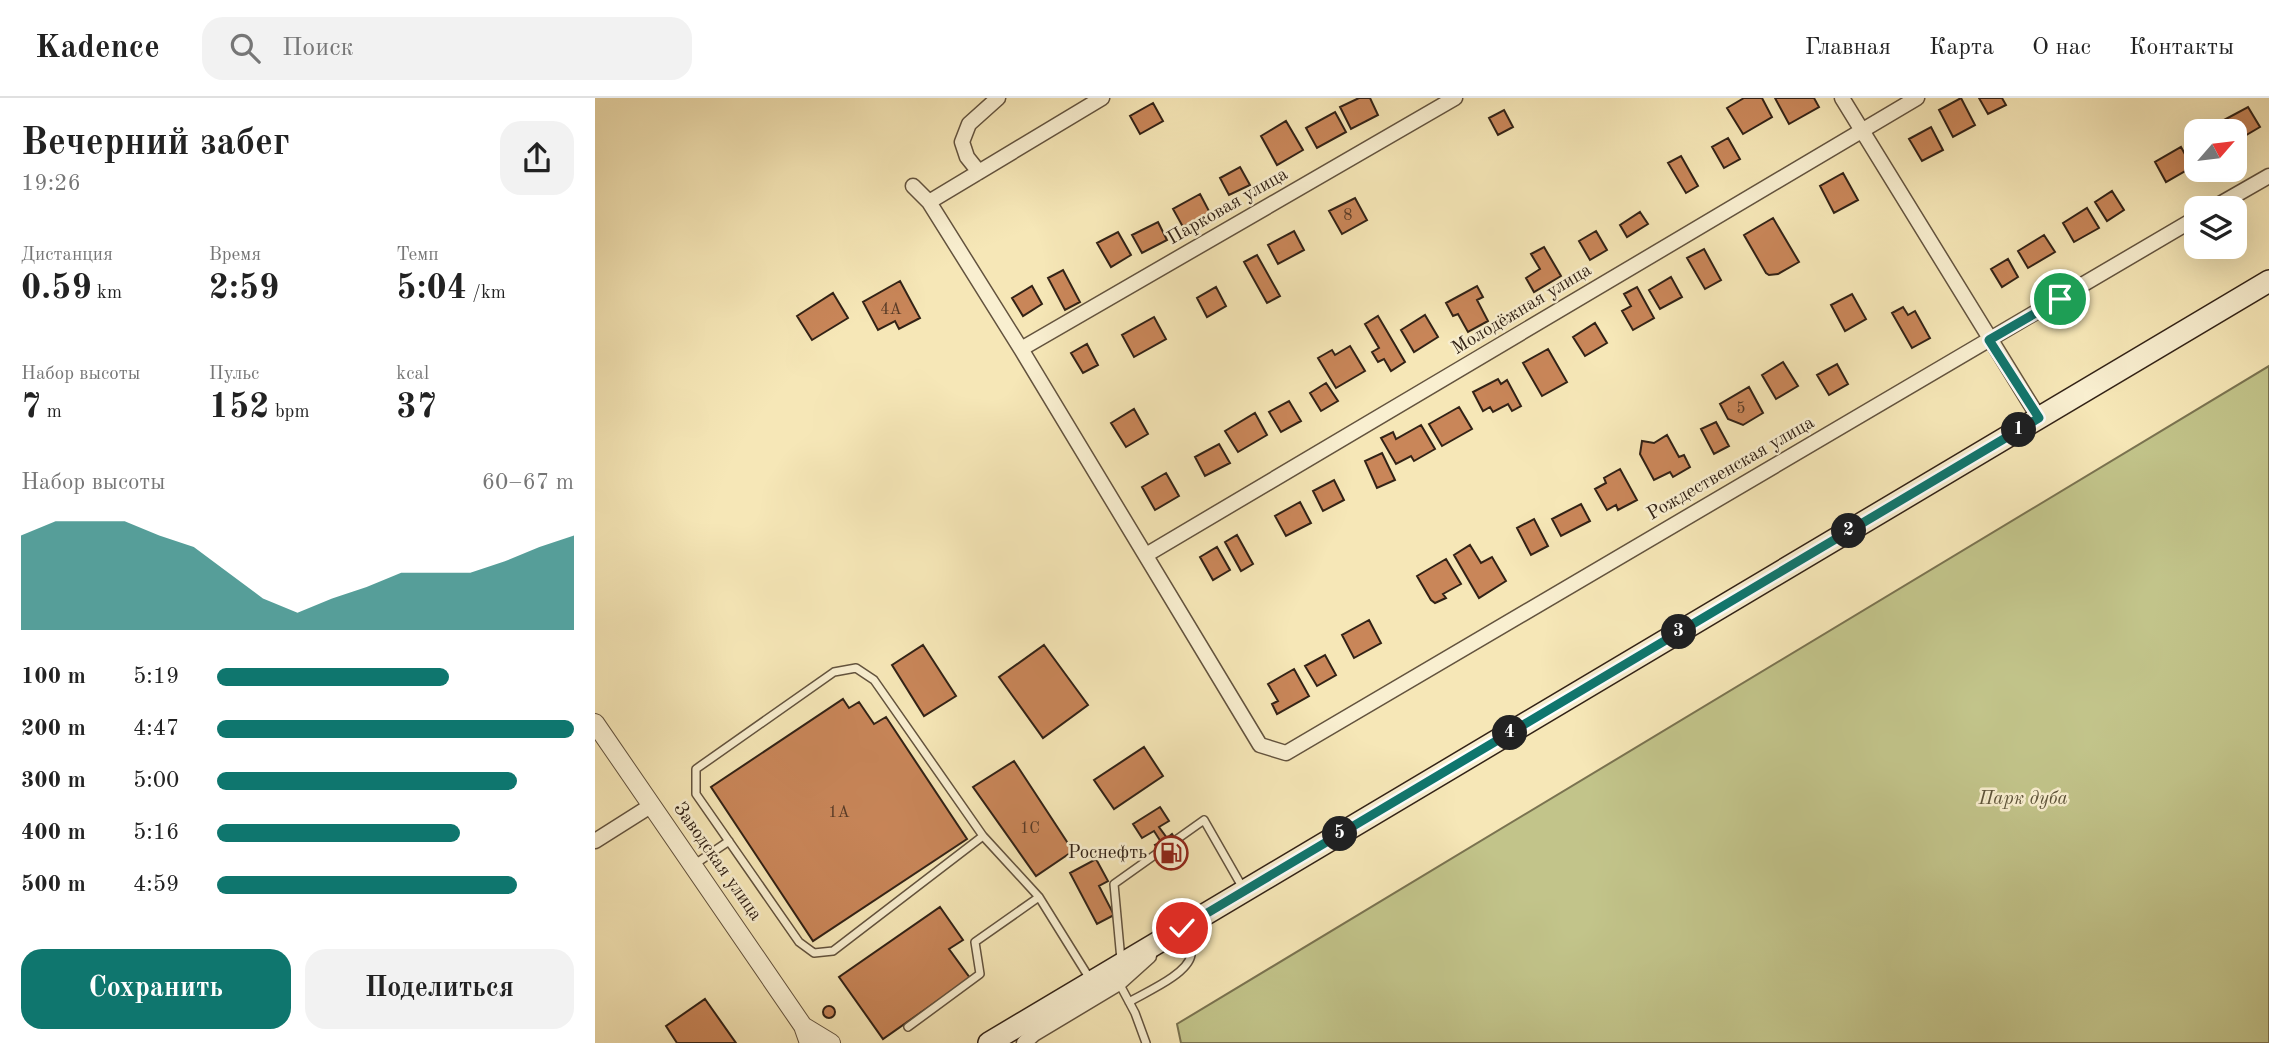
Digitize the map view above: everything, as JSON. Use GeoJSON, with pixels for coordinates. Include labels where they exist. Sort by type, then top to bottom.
{"type":"FeatureCollection","features":[{"type":"Feature","properties":{"kind":"main road"},"geometry":{"type":"LineString","coordinates":[[989,1043],[1092,982],[1120,974],[1182,928],[2269,281]]}},
{"type":"Feature","properties":{"kind":"street"},"geometry":{"type":"LineString","coordinates":[[979,172],[967,157],[962,142],[969,124],[998,98]]}},
{"type":"Feature","properties":{"kind":"street"},"geometry":{"type":"LineString","coordinates":[[929,202],[1102,98]]}},
{"type":"Feature","properties":{"kind":"street","name":"Парковая улица"},"geometry":{"type":"LineString","coordinates":[[1021,349],[1455,98]]}},
{"type":"Feature","properties":{"kind":"street"},"geometry":{"type":"LineString","coordinates":[[1842,98],[2039,418]]}},
{"type":"Feature","properties":{"kind":"street","name":"Молодёжная улица"},"geometry":{"type":"LineString","coordinates":[[1146,555],[1917,98]]}},
{"type":"Feature","properties":{"kind":"street"},"geometry":{"type":"LineString","coordinates":[[2234,196],[2269,176]]}},
{"type":"Feature","properties":{"kind":"street"},"geometry":{"type":"LineString","coordinates":[[913,186],[929,202],[1146,555]]}},
{"type":"Feature","properties":{"kind":"street","name":"Рождественская улица"},"geometry":{"type":"LineString","coordinates":[[1146,555],[1260,745],[1286,753],[2184,225]]}},
{"type":"Feature","properties":{"kind":"street","name":"Заводская улица"},"geometry":{"type":"LineString","coordinates":[[595,723],[694,865],[806,1035],[831,1043]]}},
{"type":"Feature","properties":{"kind":"street"},"geometry":{"type":"LineString","coordinates":[[595,841],[652,805]]}},
{"type":"Feature","properties":{"kind":"street"},"geometry":{"type":"LineString","coordinates":[[1024,1043],[1120,974]]}},
{"type":"Feature","properties":{"kind":"lane"},"geometry":{"type":"LineString","coordinates":[[983,836],[833,951],[814,953],[799,942],[696,794],[697,769],[834,672],[856,668],[874,680],[983,836],[1039,897],[1092,982]]}},
{"type":"Feature","properties":{"kind":"lane"},"geometry":{"type":"LineString","coordinates":[[1146,1043],[1120,974],[1114,884],[1204,820],[1244,891]]}},
{"type":"Feature","properties":{"kind":"lane"},"geometry":{"type":"LineString","coordinates":[[694,865],[729,841]]}},
{"type":"Feature","properties":{"kind":"lane"},"geometry":{"type":"LineString","coordinates":[[908,1027],[980,974],[975,942],[1039,897]]}},
{"type":"Feature","properties":{"kind":"lane"},"geometry":{"type":"LineString","coordinates":[[1129,1002],[1184,970],[1191,956],[1190,942],[1182,928]]}},
{"type":"Feature","properties":{"kind":"green space","name":"Парк дуба"},"geometry":{"type":"Polygon","coordinates":[[[2269,366],[2269,1043],[1181,1043],[1177,1024],[2269,366]]]}},
{"type":"Feature","properties":{"kind":"building"},"geometry":{"type":"Polygon","coordinates":[[[1359,98],[1370,98],[1378,115],[1351,129],[1340,107],[1359,98]]]}},
{"type":"Feature","properties":{"kind":"building"},"geometry":{"type":"Polygon","coordinates":[[[1744,98],[1762,98],[1772,117],[1743,134],[1727,108],[1744,98]]]}},
{"type":"Feature","properties":{"kind":"building"},"geometry":{"type":"Polygon","coordinates":[[[1775,98],[1814,98],[1819,107],[1789,124],[1775,98]]]}},
{"type":"Feature","properties":{"kind":"building"},"geometry":{"type":"Polygon","coordinates":[[[1961,98],[1975,125],[1953,137],[1939,110],[1961,98]]]}},
{"type":"Feature","properties":{"kind":"building"},"geometry":{"type":"Polygon","coordinates":[[[1979,98],[2002,98],[2006,105],[1988,114],[1979,98]]]}},
{"type":"Feature","properties":{"kind":"building"},"geometry":{"type":"Polygon","coordinates":[[[1153,103],[1163,121],[1140,134],[1130,116],[1153,103]]]}},
{"type":"Feature","properties":{"kind":"building"},"geometry":{"type":"Polygon","coordinates":[[[2248,107],[2260,127],[2247,135],[2247,119],[2226,119],[2248,107]]]}},
{"type":"Feature","properties":{"kind":"building"},"geometry":{"type":"Polygon","coordinates":[[[1504,110],[1513,127],[1498,135],[1489,118],[1504,110]]]}},
{"type":"Feature","properties":{"kind":"building"},"geometry":{"type":"Polygon","coordinates":[[[1335,112],[1346,132],[1317,148],[1306,128],[1335,112]]]}},
{"type":"Feature","properties":{"kind":"building"},"geometry":{"type":"Polygon","coordinates":[[[1286,121],[1303,150],[1277,165],[1261,136],[1286,121]]]}},
{"type":"Feature","properties":{"kind":"building"},"geometry":{"type":"Polygon","coordinates":[[[1931,127],[1943,150],[1922,161],[1909,139],[1931,127]]]}},
{"type":"Feature","properties":{"kind":"building"},"geometry":{"type":"Polygon","coordinates":[[[1728,138],[1740,159],[1724,168],[1712,147],[1728,138]]]}},
{"type":"Feature","properties":{"kind":"building"},"geometry":{"type":"Polygon","coordinates":[[[2181,147],[2184,152],[2184,172],[2166,182],[2155,162],[2181,147]]]}},
{"type":"Feature","properties":{"kind":"building"},"geometry":{"type":"Polygon","coordinates":[[[1681,156],[1698,186],[1686,193],[1668,163],[1681,156]]]}},
{"type":"Feature","properties":{"kind":"building"},"geometry":{"type":"Polygon","coordinates":[[[1240,167],[1250,185],[1229,195],[1220,178],[1240,167]]]}},
{"type":"Feature","properties":{"kind":"building"},"geometry":{"type":"Polygon","coordinates":[[[1843,173],[1858,200],[1834,213],[1820,186],[1843,173]]]}},
{"type":"Feature","properties":{"kind":"building"},"geometry":{"type":"Polygon","coordinates":[[[2112,191],[2124,210],[2107,221],[2095,202],[2112,191]]]}},
{"type":"Feature","properties":{"kind":"building"},"geometry":{"type":"Polygon","coordinates":[[[1200,194],[1210,213],[1183,227],[1173,209],[1200,194]]]}},
{"type":"Feature","properties":{"kind":"building"},"geometry":{"type":"Polygon","coordinates":[[[1355,198],[1367,220],[1342,234],[1329,211],[1355,198]]]}},
{"type":"Feature","properties":{"kind":"building"},"geometry":{"type":"Polygon","coordinates":[[[2087,208],[2099,228],[2074,242],[2063,223],[2087,208]]]}},
{"type":"Feature","properties":{"kind":"building"},"geometry":{"type":"Polygon","coordinates":[[[1640,212],[1648,224],[1627,237],[1620,225],[1640,212]]]}},
{"type":"Feature","properties":{"kind":"building"},"geometry":{"type":"Polygon","coordinates":[[[1773,218],[1799,262],[1778,274],[1769,275],[1744,235],[1773,218]]]}},
{"type":"Feature","properties":{"kind":"building"},"geometry":{"type":"Polygon","coordinates":[[[1158,222],[1167,240],[1142,253],[1132,235],[1158,222]]]}},
{"type":"Feature","properties":{"kind":"building"},"geometry":{"type":"Polygon","coordinates":[[[1294,231],[1304,250],[1278,264],[1268,245],[1294,231]]]}},
{"type":"Feature","properties":{"kind":"building"},"geometry":{"type":"Polygon","coordinates":[[[1596,231],[1607,250],[1590,260],[1579,241],[1596,231]]]}},
{"type":"Feature","properties":{"kind":"building"},"geometry":{"type":"Polygon","coordinates":[[[1118,232],[1131,255],[1111,267],[1097,243],[1118,232]]]}},
{"type":"Feature","properties":{"kind":"building"},"geometry":{"type":"Polygon","coordinates":[[[2044,235],[2055,252],[2028,268],[2018,251],[2044,235]]]}},
{"type":"Feature","properties":{"kind":"building"},"geometry":{"type":"Polygon","coordinates":[[[1544,247],[1561,276],[1534,292],[1526,278],[1540,269],[1531,254],[1544,247]]]}},
{"type":"Feature","properties":{"kind":"building"},"geometry":{"type":"Polygon","coordinates":[[[1704,249],[1721,280],[1705,289],[1687,258],[1704,249]]]}},
{"type":"Feature","properties":{"kind":"building"},"geometry":{"type":"Polygon","coordinates":[[[1257,255],[1280,296],[1267,303],[1244,262],[1257,255]]]}},
{"type":"Feature","properties":{"kind":"building"},"geometry":{"type":"Polygon","coordinates":[[[2008,259],[2018,277],[2002,287],[1991,269],[2008,259]]]}},
{"type":"Feature","properties":{"kind":"building"},"geometry":{"type":"Polygon","coordinates":[[[1063,270],[1080,302],[1065,310],[1048,278],[1063,270]]]}},
{"type":"Feature","properties":{"kind":"building"},"geometry":{"type":"Polygon","coordinates":[[[1671,277],[1682,297],[1660,309],[1649,290],[1671,277]]]}},
{"type":"Feature","properties":{"kind":"building"},"geometry":{"type":"Polygon","coordinates":[[[900,281],[920,318],[899,329],[895,321],[878,330],[863,302],[900,281]]]}},
{"type":"Feature","properties":{"kind":"building"},"geometry":{"type":"Polygon","coordinates":[[[1032,286],[1042,304],[1023,316],[1012,298],[1032,286]]]}},
{"type":"Feature","properties":{"kind":"building"},"geometry":{"type":"Polygon","coordinates":[[[1477,286],[1483,297],[1477,300],[1488,321],[1468,332],[1458,314],[1453,316],[1446,303],[1477,286]]]}},
{"type":"Feature","properties":{"kind":"building"},"geometry":{"type":"Polygon","coordinates":[[[1216,287],[1226,306],[1207,317],[1197,298],[1216,287]]]}},
{"type":"Feature","properties":{"kind":"building"},"geometry":{"type":"Polygon","coordinates":[[[1637,287],[1654,318],[1633,330],[1622,311],[1631,306],[1624,294],[1637,287]]]}},
{"type":"Feature","properties":{"kind":"building"},"geometry":{"type":"Polygon","coordinates":[[[833,293],[848,318],[812,340],[797,316],[833,293]]]}},
{"type":"Feature","properties":{"kind":"building"},"geometry":{"type":"Polygon","coordinates":[[[1852,294],[1866,319],[1845,331],[1831,305],[1852,294]]]}},
{"type":"Feature","properties":{"kind":"building"},"geometry":{"type":"Polygon","coordinates":[[[1903,307],[1908,315],[1915,311],[1930,338],[1912,348],[1892,313],[1903,307]]]}},
{"type":"Feature","properties":{"kind":"building"},"geometry":{"type":"Polygon","coordinates":[[[1425,315],[1438,337],[1414,352],[1401,330],[1425,315]]]}},
{"type":"Feature","properties":{"kind":"building"},"geometry":{"type":"Polygon","coordinates":[[[1378,316],[1405,362],[1391,371],[1384,359],[1378,362],[1372,352],[1379,348],[1365,324],[1378,316]]]}},
{"type":"Feature","properties":{"kind":"building"},"geometry":{"type":"Polygon","coordinates":[[[1154,317],[1166,339],[1134,357],[1122,335],[1154,317]]]}},
{"type":"Feature","properties":{"kind":"building"},"geometry":{"type":"Polygon","coordinates":[[[1595,323],[1607,343],[1585,356],[1573,337],[1595,323]]]}},
{"type":"Feature","properties":{"kind":"building"},"geometry":{"type":"Polygon","coordinates":[[[1087,344],[1098,365],[1083,373],[1071,353],[1087,344]]]}},
{"type":"Feature","properties":{"kind":"building"},"geometry":{"type":"Polygon","coordinates":[[[1350,346],[1365,371],[1336,388],[1318,358],[1332,350],[1335,355],[1350,346]]]}},
{"type":"Feature","properties":{"kind":"building"},"geometry":{"type":"Polygon","coordinates":[[[1548,349],[1567,382],[1542,396],[1523,363],[1548,349]]]}},
{"type":"Feature","properties":{"kind":"building"},"geometry":{"type":"Polygon","coordinates":[[[1783,362],[1798,386],[1776,399],[1762,375],[1783,362]]]}},
{"type":"Feature","properties":{"kind":"building"},"geometry":{"type":"Polygon","coordinates":[[[1837,364],[1848,384],[1829,395],[1817,375],[1837,364]]]}},
{"type":"Feature","properties":{"kind":"building"},"geometry":{"type":"Polygon","coordinates":[[[1498,379],[1501,384],[1507,380],[1521,406],[1512,411],[1508,404],[1493,412],[1490,407],[1483,411],[1473,392],[1498,379]]]}},
{"type":"Feature","properties":{"kind":"building"},"geometry":{"type":"Polygon","coordinates":[[[1326,383],[1338,401],[1321,411],[1310,393],[1326,383]]]}},
{"type":"Feature","properties":{"kind":"building"},"geometry":{"type":"Polygon","coordinates":[[[1749,387],[1763,413],[1743,425],[1728,419],[1720,404],[1749,387]]]}},
{"type":"Feature","properties":{"kind":"building"},"geometry":{"type":"Polygon","coordinates":[[[1289,401],[1301,421],[1281,432],[1269,412],[1289,401]]]}},
{"type":"Feature","properties":{"kind":"building"},"geometry":{"type":"Polygon","coordinates":[[[1459,407],[1472,429],[1442,446],[1429,424],[1459,407]]]}},
{"type":"Feature","properties":{"kind":"building"},"geometry":{"type":"Polygon","coordinates":[[[1134,409],[1148,434],[1126,447],[1111,423],[1134,409]]]}},
{"type":"Feature","properties":{"kind":"building"},"geometry":{"type":"Polygon","coordinates":[[[1255,413],[1267,435],[1238,452],[1225,431],[1255,413]]]}},
{"type":"Feature","properties":{"kind":"building"},"geometry":{"type":"Polygon","coordinates":[[[1716,422],[1729,446],[1714,454],[1701,429],[1716,422]]]}},
{"type":"Feature","properties":{"kind":"building"},"geometry":{"type":"Polygon","coordinates":[[[1421,425],[1435,449],[1414,461],[1411,456],[1396,464],[1381,438],[1393,432],[1396,439],[1421,425]]]}},
{"type":"Feature","properties":{"kind":"building"},"geometry":{"type":"Polygon","coordinates":[[[1667,435],[1679,457],[1684,455],[1690,467],[1673,477],[1670,472],[1654,480],[1640,454],[1642,441],[1654,443],[1667,435]]]}},
{"type":"Feature","properties":{"kind":"building"},"geometry":{"type":"Polygon","coordinates":[[[1219,444],[1230,463],[1205,476],[1195,457],[1219,444]]]}},
{"type":"Feature","properties":{"kind":"building"},"geometry":{"type":"Polygon","coordinates":[[[1382,453],[1395,480],[1377,488],[1365,461],[1382,453]]]}},
{"type":"Feature","properties":{"kind":"building"},"geometry":{"type":"Polygon","coordinates":[[[1620,469],[1637,500],[1618,510],[1616,505],[1607,510],[1595,489],[1606,483],[1604,478],[1620,469]]]}},
{"type":"Feature","properties":{"kind":"building"},"geometry":{"type":"Polygon","coordinates":[[[1166,473],[1179,496],[1155,510],[1142,487],[1166,473]]]}},
{"type":"Feature","properties":{"kind":"building"},"geometry":{"type":"Polygon","coordinates":[[[1334,480],[1344,500],[1323,511],[1313,491],[1334,480]]]}},
{"type":"Feature","properties":{"kind":"building"},"geometry":{"type":"Polygon","coordinates":[[[1300,502],[1311,523],[1286,536],[1275,516],[1300,502]]]}},
{"type":"Feature","properties":{"kind":"building"},"geometry":{"type":"Polygon","coordinates":[[[1581,504],[1590,521],[1561,536],[1552,519],[1581,504]]]}},
{"type":"Feature","properties":{"kind":"building"},"geometry":{"type":"Polygon","coordinates":[[[1534,519],[1548,546],[1531,555],[1517,528],[1534,519]]]}},
{"type":"Feature","properties":{"kind":"building"},"geometry":{"type":"Polygon","coordinates":[[[1237,535],[1253,564],[1241,571],[1225,542],[1237,535]]]}},
{"type":"Feature","properties":{"kind":"building"},"geometry":{"type":"Polygon","coordinates":[[[1470,545],[1481,563],[1492,557],[1506,581],[1479,598],[1454,555],[1470,545]]]}},
{"type":"Feature","properties":{"kind":"building"},"geometry":{"type":"Polygon","coordinates":[[[1217,547],[1230,570],[1213,580],[1200,557],[1217,547]]]}},
{"type":"Feature","properties":{"kind":"building"},"geometry":{"type":"Polygon","coordinates":[[[1446,559],[1461,584],[1443,594],[1446,598],[1435,603],[1417,576],[1446,559]]]}},
{"type":"Feature","properties":{"kind":"building"},"geometry":{"type":"Polygon","coordinates":[[[1369,620],[1381,643],[1354,658],[1342,635],[1369,620]]]}},
{"type":"Feature","properties":{"kind":"building"},"geometry":{"type":"Polygon","coordinates":[[[923,645],[956,696],[924,716],[892,665],[923,645]]]}},
{"type":"Feature","properties":{"kind":"building"},"geometry":{"type":"Polygon","coordinates":[[[1044,645],[1088,705],[1043,738],[999,677],[1044,645]]]}},
{"type":"Feature","properties":{"kind":"building"},"geometry":{"type":"Polygon","coordinates":[[[1325,655],[1336,675],[1317,686],[1305,666],[1325,655]]]}},
{"type":"Feature","properties":{"kind":"building"},"geometry":{"type":"Polygon","coordinates":[[[1294,669],[1309,696],[1277,714],[1272,704],[1278,701],[1268,684],[1294,669]]]}},
{"type":"Feature","properties":{"kind":"building"},"geometry":{"type":"Polygon","coordinates":[[[843,699],[849,708],[859,702],[874,724],[886,717],[967,839],[813,941],[711,787],[843,699]]]}},
{"type":"Feature","properties":{"kind":"building"},"geometry":{"type":"Polygon","coordinates":[[[1144,747],[1163,776],[1114,809],[1094,780],[1144,747]]]}},
{"type":"Feature","properties":{"kind":"building"},"geometry":{"type":"Polygon","coordinates":[[[1014,761],[1073,851],[1036,876],[973,787],[1014,761]]]}},
{"type":"Feature","properties":{"kind":"building"},"geometry":{"type":"Polygon","coordinates":[[[1160,807],[1169,821],[1159,827],[1167,838],[1172,834],[1186,856],[1170,867],[1155,845],[1161,842],[1154,831],[1142,838],[1133,824],[1160,807]]]}},
{"type":"Feature","properties":{"kind":"building"},"geometry":{"type":"Polygon","coordinates":[[[1096,859],[1108,881],[1099,886],[1114,915],[1097,924],[1070,873],[1096,859]]]}},
{"type":"Feature","properties":{"kind":"building"},"geometry":{"type":"Polygon","coordinates":[[[940,907],[963,940],[949,949],[970,978],[883,1039],[839,977],[940,907]]]}},
{"type":"Feature","properties":{"kind":"building"},"geometry":{"type":"Polygon","coordinates":[[[705,999],[736,1043],[677,1043],[666,1026],[705,999]]]}},
{"type":"Feature","properties":{"kind":"building"},"geometry":{"type":"Polygon","coordinates":[[[824,1007],[834,1007],[834,1017],[824,1017],[824,1007]]]}},
{"type":"Feature","properties":{"kind":"place","name":"Роснефть"},"geometry":{"type":"Point","coordinates":[1171,853]}},
{"type":"Feature","properties":{"kind":"route"},"geometry":{"type":"LineString","coordinates":[[1182,928],[2039,418],[1989,340],[2060,299]]}}]}
